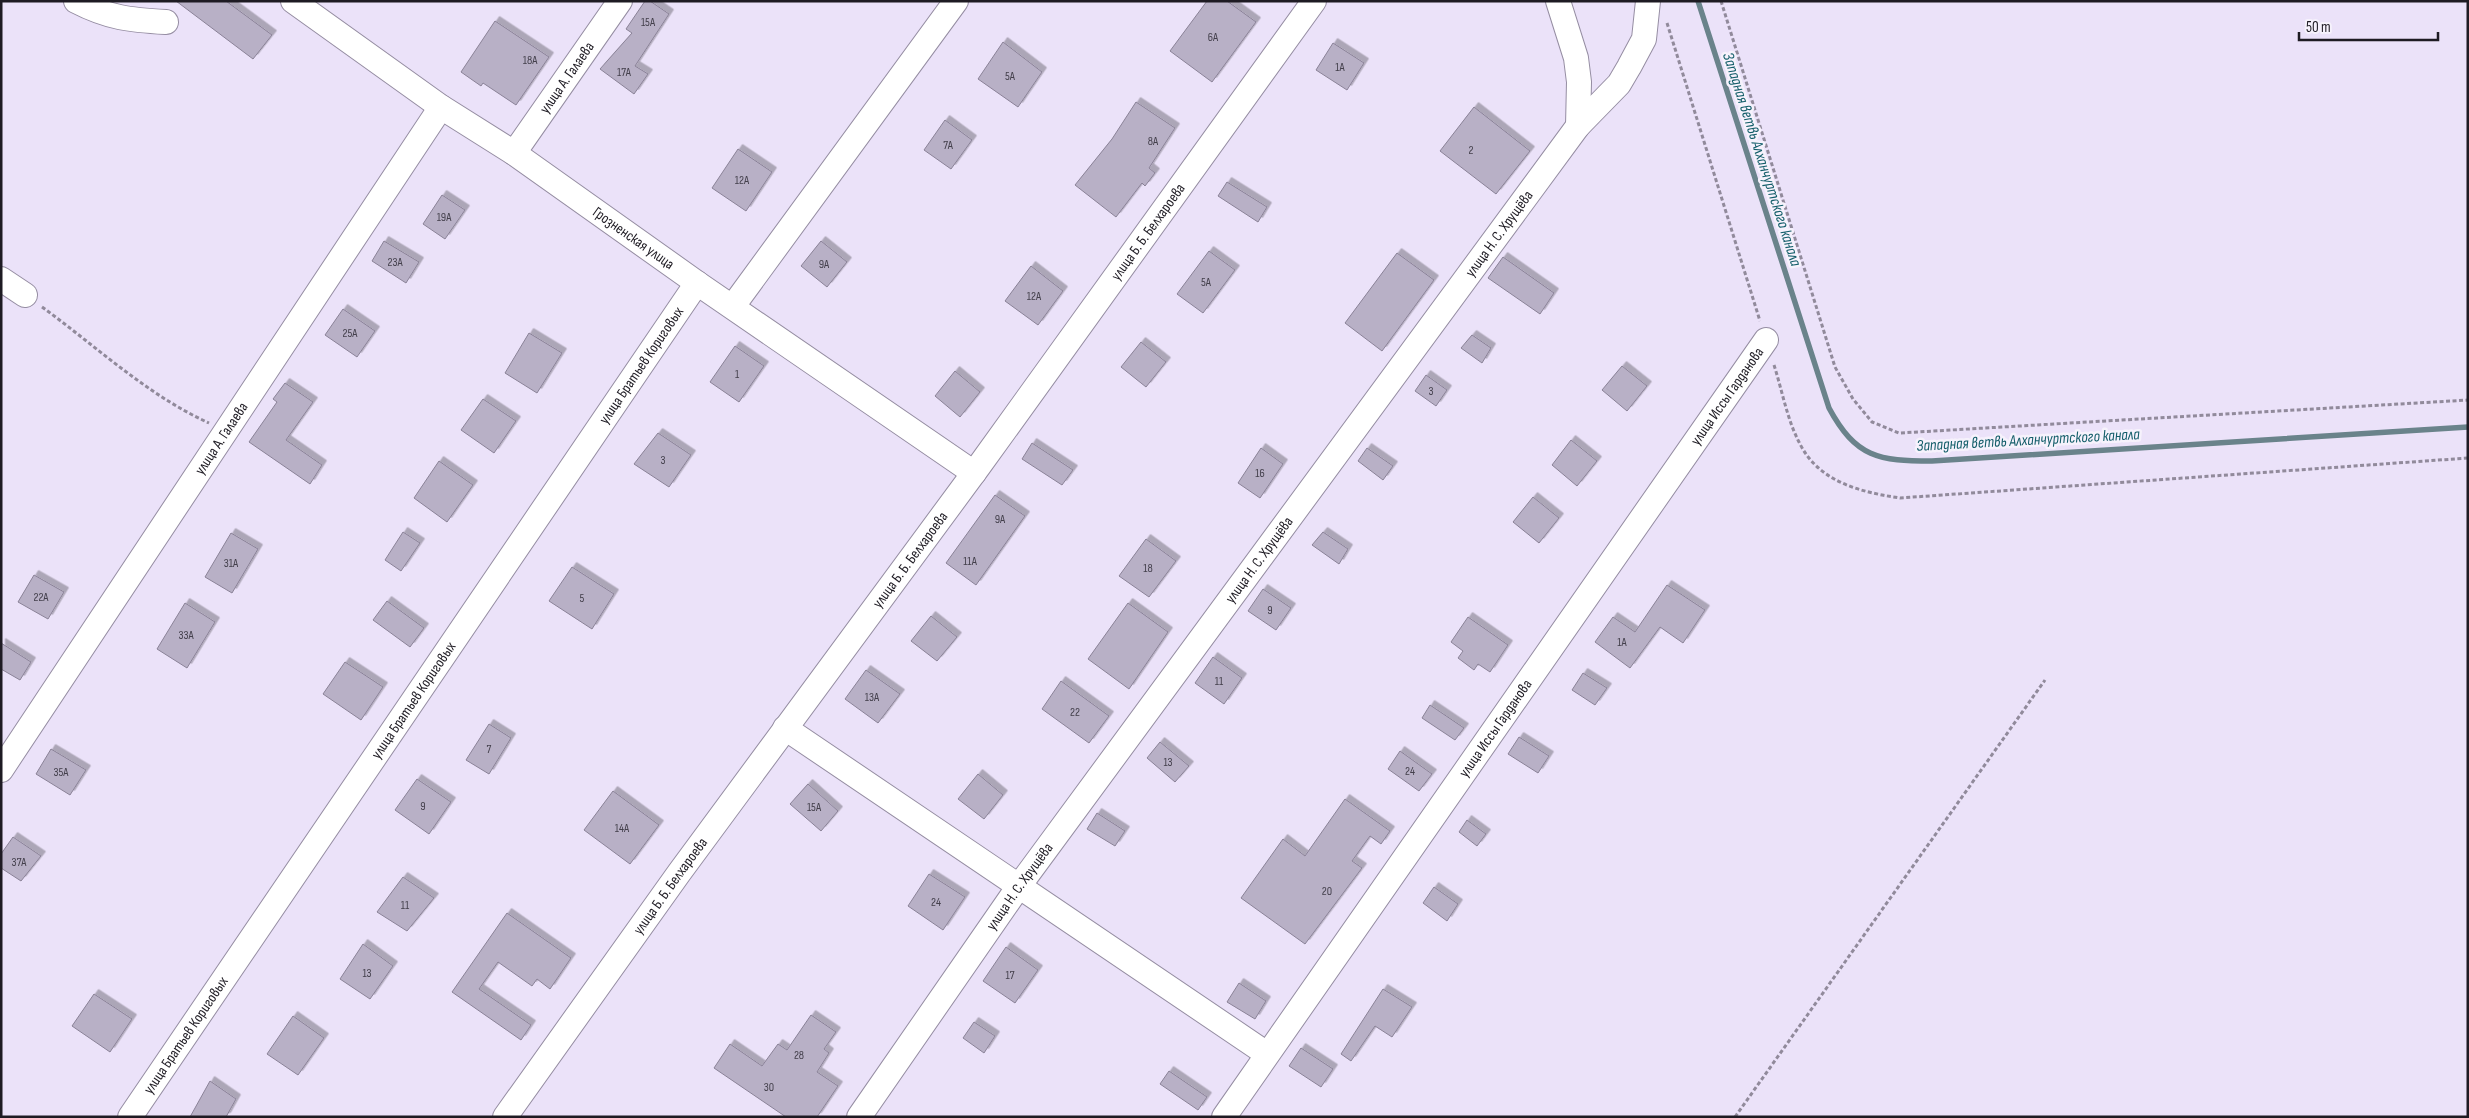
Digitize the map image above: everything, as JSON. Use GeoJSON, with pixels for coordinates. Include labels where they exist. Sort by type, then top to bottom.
{"type":"FeatureCollection","features":[{"type":"Feature","properties":{"kind":"street"},"geometry":{"type":"LineString","coordinates":[[76,1],[93,10],[123,20],[166,22]]}},
{"type":"Feature","properties":{"kind":"street","name":"Грозненская улица"},"geometry":{"type":"LineString","coordinates":[[293,1],[441,107],[514,154],[697,283],[974,473]]}},
{"type":"Feature","properties":{"kind":"street","name":"улица А. Галаева"},"geometry":{"type":"LineString","coordinates":[[514,154],[620,1]]}},
{"type":"Feature","properties":{"kind":"street"},"geometry":{"type":"LineString","coordinates":[[733,306],[956,1]]}},
{"type":"Feature","properties":{"kind":"street","name":"улица Б. Б. Белхароева"},"geometry":{"type":"LineString","coordinates":[[505,1117],[785,728],[974,473],[1314,1]]}},
{"type":"Feature","properties":{"kind":"street"},"geometry":{"type":"LineString","coordinates":[[1558,1],[1576,58],[1579,82],[1578,126]]}},
{"type":"Feature","properties":{"kind":"street","name":"улица Н. С. Хрущёва"},"geometry":{"type":"LineString","coordinates":[[859,1117],[1019,886],[1578,126],[1619,84],[1644,39],[1648,1]]}},
{"type":"Feature","properties":{"kind":"street","name":"улица А. Галаева"},"geometry":{"type":"LineString","coordinates":[[1,770],[441,107]]}},
{"type":"Feature","properties":{"kind":"street"},"geometry":{"type":"LineString","coordinates":[[1,279],[25,295]]}},
{"type":"Feature","properties":{"kind":"street","name":"улица Братьев Кориговых"},"geometry":{"type":"LineString","coordinates":[[130,1117],[697,283]]}},
{"type":"Feature","properties":{"kind":"street","name":"улица Иссы Гарданова"},"geometry":{"type":"LineString","coordinates":[[1224,1117],[1766,340]]}},
{"type":"Feature","properties":{"kind":"street"},"geometry":{"type":"LineString","coordinates":[[785,728],[1267,1054]]}},
{"type":"Feature","properties":{"kind":"path"},"geometry":{"type":"LineString","coordinates":[[1721,1],[1836,367],[1852,399],[1872,422],[1899,433],[2468,400]]}},
{"type":"Feature","properties":{"kind":"path"},"geometry":{"type":"LineString","coordinates":[[1666,20],[1799,443],[1818,469],[1842,484],[1869,493],[1900,498],[2468,458]]}},
{"type":"Feature","properties":{"kind":"path"},"geometry":{"type":"LineString","coordinates":[[25,295],[137,380],[191,415],[226,431]]}},
{"type":"Feature","properties":{"kind":"path"},"geometry":{"type":"LineString","coordinates":[[1735,1117],[2045,680]]}},
{"type":"Feature","properties":{"kind":"building"},"geometry":{"type":"Polygon","coordinates":[[[176,1],[226,1],[272,35],[253,59],[176,1]]]}},
{"type":"Feature","properties":{"kind":"building"},"geometry":{"type":"Polygon","coordinates":[[[645,1],[650,1],[669,14],[635,66],[648,74],[634,94],[600,69],[632,33],[626,29],[645,1]]]}},
{"type":"Feature","properties":{"kind":"building"},"geometry":{"type":"Polygon","coordinates":[[[1207,1],[1227,1],[1256,22],[1212,82],[1170,51],[1207,1]]]}},
{"type":"Feature","properties":{"kind":"building"},"geometry":{"type":"Polygon","coordinates":[[[495,21],[549,57],[516,105],[483,83],[481,86],[461,72],[495,21]]]}},
{"type":"Feature","properties":{"kind":"building"},"geometry":{"type":"Polygon","coordinates":[[[1003,42],[1042,72],[1018,107],[978,79],[1003,42]]]}},
{"type":"Feature","properties":{"kind":"building"},"geometry":{"type":"Polygon","coordinates":[[[1333,43],[1364,63],[1347,90],[1316,70],[1333,43]]]}},
{"type":"Feature","properties":{"kind":"building"},"geometry":{"type":"Polygon","coordinates":[[[1136,102],[1175,128],[1149,168],[1155,173],[1145,186],[1142,183],[1116,217],[1075,185],[1112,139],[1136,102]]]}},
{"type":"Feature","properties":{"kind":"building"},"geometry":{"type":"Polygon","coordinates":[[[1474,107],[1530,151],[1496,194],[1440,151],[1474,107]]]}},
{"type":"Feature","properties":{"kind":"building"},"geometry":{"type":"Polygon","coordinates":[[[945,120],[972,140],[951,169],[924,150],[945,120]]]}},
{"type":"Feature","properties":{"kind":"building"},"geometry":{"type":"Polygon","coordinates":[[[738,149],[772,172],[746,211],[712,188],[738,149]]]}},
{"type":"Feature","properties":{"kind":"building"},"geometry":{"type":"Polygon","coordinates":[[[1227,182],[1267,207],[1258,222],[1218,196],[1227,182]]]}},
{"type":"Feature","properties":{"kind":"building"},"geometry":{"type":"Polygon","coordinates":[[[442,195],[465,210],[445,239],[423,224],[442,195]]]}},
{"type":"Feature","properties":{"kind":"building"},"geometry":{"type":"Polygon","coordinates":[[[384,241],[419,262],[406,283],[372,261],[384,241]]]}},
{"type":"Feature","properties":{"kind":"building"},"geometry":{"type":"Polygon","coordinates":[[[821,241],[847,262],[827,287],[801,266],[821,241]]]}},
{"type":"Feature","properties":{"kind":"building"},"geometry":{"type":"Polygon","coordinates":[[[1209,251],[1235,270],[1203,313],[1177,294],[1209,251]]]}},
{"type":"Feature","properties":{"kind":"building"},"geometry":{"type":"Polygon","coordinates":[[[1397,253],[1434,280],[1382,351],[1345,323],[1397,253]]]}},
{"type":"Feature","properties":{"kind":"building"},"geometry":{"type":"Polygon","coordinates":[[[1503,257],[1554,293],[1540,314],[1488,278],[1503,257]]]}},
{"type":"Feature","properties":{"kind":"building"},"geometry":{"type":"Polygon","coordinates":[[[1031,266],[1063,291],[1038,325],[1005,301],[1031,266]]]}},
{"type":"Feature","properties":{"kind":"building"},"geometry":{"type":"Polygon","coordinates":[[[343,309],[375,331],[357,357],[325,335],[343,309]]]}},
{"type":"Feature","properties":{"kind":"building"},"geometry":{"type":"Polygon","coordinates":[[[529,333],[562,353],[537,393],[505,373],[529,333]]]}},
{"type":"Feature","properties":{"kind":"building"},"geometry":{"type":"Polygon","coordinates":[[[1472,335],[1491,348],[1482,363],[1461,348],[1472,335]]]}},
{"type":"Feature","properties":{"kind":"building"},"geometry":{"type":"Polygon","coordinates":[[[1141,342],[1166,362],[1146,387],[1121,367],[1141,342]]]}},
{"type":"Feature","properties":{"kind":"building"},"geometry":{"type":"Polygon","coordinates":[[[735,346],[764,366],[739,402],[710,382],[735,346]]]}},
{"type":"Feature","properties":{"kind":"building"},"geometry":{"type":"Polygon","coordinates":[[[1622,366],[1647,386],[1627,411],[1602,390],[1622,366]]]}},
{"type":"Feature","properties":{"kind":"building"},"geometry":{"type":"Polygon","coordinates":[[[955,371],[980,392],[960,417],[935,396],[955,371]]]}},
{"type":"Feature","properties":{"kind":"building"},"geometry":{"type":"Polygon","coordinates":[[[1426,375],[1447,390],[1436,406],[1415,391],[1426,375]]]}},
{"type":"Feature","properties":{"kind":"building"},"geometry":{"type":"Polygon","coordinates":[[[285,383],[313,402],[286,440],[322,465],[310,484],[249,442],[277,402],[273,399],[285,383]]]}},
{"type":"Feature","properties":{"kind":"building"},"geometry":{"type":"Polygon","coordinates":[[[483,399],[516,421],[494,453],[461,430],[483,399]]]}},
{"type":"Feature","properties":{"kind":"building"},"geometry":{"type":"Polygon","coordinates":[[[658,433],[691,455],[669,487],[634,464],[658,433]]]}},
{"type":"Feature","properties":{"kind":"building"},"geometry":{"type":"Polygon","coordinates":[[[1571,440],[1597,461],[1577,486],[1552,465],[1571,440]]]}},
{"type":"Feature","properties":{"kind":"building"},"geometry":{"type":"Polygon","coordinates":[[[1032,443],[1073,470],[1062,485],[1022,459],[1032,443]]]}},
{"type":"Feature","properties":{"kind":"building"},"geometry":{"type":"Polygon","coordinates":[[[1261,448],[1283,464],[1260,498],[1238,483],[1261,448]]]}},
{"type":"Feature","properties":{"kind":"building"},"geometry":{"type":"Polygon","coordinates":[[[1367,448],[1393,466],[1383,480],[1358,461],[1367,448]]]}},
{"type":"Feature","properties":{"kind":"building"},"geometry":{"type":"Polygon","coordinates":[[[439,461],[473,485],[447,522],[414,498],[439,461]]]}},
{"type":"Feature","properties":{"kind":"building"},"geometry":{"type":"Polygon","coordinates":[[[995,495],[1025,516],[976,585],[946,563],[995,495]]]}},
{"type":"Feature","properties":{"kind":"building"},"geometry":{"type":"Polygon","coordinates":[[[1533,497],[1559,518],[1539,543],[1513,522],[1533,497]]]}},
{"type":"Feature","properties":{"kind":"building"},"geometry":{"type":"Polygon","coordinates":[[[403,532],[420,543],[401,571],[385,560],[403,532]]]}},
{"type":"Feature","properties":{"kind":"building"},"geometry":{"type":"Polygon","coordinates":[[[1323,532],[1348,549],[1339,564],[1312,545],[1323,532]]]}},
{"type":"Feature","properties":{"kind":"building"},"geometry":{"type":"Polygon","coordinates":[[[231,533],[258,549],[232,593],[205,577],[231,533]]]}},
{"type":"Feature","properties":{"kind":"building"},"geometry":{"type":"Polygon","coordinates":[[[1146,539],[1176,561],[1149,597],[1119,576],[1146,539]]]}},
{"type":"Feature","properties":{"kind":"building"},"geometry":{"type":"Polygon","coordinates":[[[572,567],[614,594],[592,629],[549,601],[572,567]]]}},
{"type":"Feature","properties":{"kind":"building"},"geometry":{"type":"Polygon","coordinates":[[[34,575],[64,592],[48,619],[18,602],[34,575]]]}},
{"type":"Feature","properties":{"kind":"building"},"geometry":{"type":"Polygon","coordinates":[[[1667,585],[1705,610],[1683,643],[1660,627],[1630,668],[1595,642],[1613,617],[1635,632],[1667,585]]]}},
{"type":"Feature","properties":{"kind":"building"},"geometry":{"type":"Polygon","coordinates":[[[1263,589],[1291,608],[1276,630],[1248,611],[1263,589]]]}},
{"type":"Feature","properties":{"kind":"building"},"geometry":{"type":"Polygon","coordinates":[[[387,601],[424,628],[410,647],[373,620],[387,601]]]}},
{"type":"Feature","properties":{"kind":"building"},"geometry":{"type":"Polygon","coordinates":[[[185,603],[215,622],[187,668],[157,649],[185,603]]]}},
{"type":"Feature","properties":{"kind":"building"},"geometry":{"type":"Polygon","coordinates":[[[1128,603],[1168,632],[1129,689],[1088,659],[1128,603]]]}},
{"type":"Feature","properties":{"kind":"building"},"geometry":{"type":"Polygon","coordinates":[[[931,616],[957,637],[937,661],[911,641],[931,616]]]}},
{"type":"Feature","properties":{"kind":"building"},"geometry":{"type":"Polygon","coordinates":[[[1468,617],[1508,645],[1490,672],[1478,664],[1474,670],[1458,658],[1463,651],[1451,642],[1468,617]]]}},
{"type":"Feature","properties":{"kind":"building"},"geometry":{"type":"Polygon","coordinates":[[[1,643],[31,662],[20,680],[1,669],[1,643]]]}},
{"type":"Feature","properties":{"kind":"building"},"geometry":{"type":"Polygon","coordinates":[[[1213,657],[1242,678],[1224,704],[1195,683],[1213,657]]]}},
{"type":"Feature","properties":{"kind":"building"},"geometry":{"type":"Polygon","coordinates":[[[345,662],[383,687],[361,720],[323,694],[345,662]]]}},
{"type":"Feature","properties":{"kind":"building"},"geometry":{"type":"Polygon","coordinates":[[[866,670],[900,694],[878,723],[845,699],[866,670]]]}},
{"type":"Feature","properties":{"kind":"building"},"geometry":{"type":"Polygon","coordinates":[[[1583,673],[1607,688],[1595,705],[1572,690],[1583,673]]]}},
{"type":"Feature","properties":{"kind":"building"},"geometry":{"type":"Polygon","coordinates":[[[1061,681],[1109,716],[1089,743],[1042,709],[1061,681]]]}},
{"type":"Feature","properties":{"kind":"building"},"geometry":{"type":"Polygon","coordinates":[[[1430,705],[1464,728],[1455,740],[1422,718],[1430,705]]]}},
{"type":"Feature","properties":{"kind":"building"},"geometry":{"type":"Polygon","coordinates":[[[489,724],[511,738],[489,774],[466,760],[489,724]]]}},
{"type":"Feature","properties":{"kind":"building"},"geometry":{"type":"Polygon","coordinates":[[[1519,737],[1549,756],[1538,773],[1508,754],[1519,737]]]}},
{"type":"Feature","properties":{"kind":"building"},"geometry":{"type":"Polygon","coordinates":[[[1160,742],[1189,766],[1175,782],[1147,758],[1160,742]]]}},
{"type":"Feature","properties":{"kind":"building"},"geometry":{"type":"Polygon","coordinates":[[[51,749],[86,770],[70,795],[36,774],[51,749]]]}},
{"type":"Feature","properties":{"kind":"building"},"geometry":{"type":"Polygon","coordinates":[[[1400,751],[1432,774],[1419,791],[1388,769],[1400,751]]]}},
{"type":"Feature","properties":{"kind":"building"},"geometry":{"type":"Polygon","coordinates":[[[978,774],[1003,795],[984,819],[958,799],[978,774]]]}},
{"type":"Feature","properties":{"kind":"building"},"geometry":{"type":"Polygon","coordinates":[[[417,779],[451,802],[429,834],[395,810],[417,779]]]}},
{"type":"Feature","properties":{"kind":"building"},"geometry":{"type":"Polygon","coordinates":[[[808,784],[838,811],[821,831],[790,804],[808,784]]]}},
{"type":"Feature","properties":{"kind":"building"},"geometry":{"type":"Polygon","coordinates":[[[613,791],[659,825],[630,864],[584,830],[613,791]]]}},
{"type":"Feature","properties":{"kind":"building"},"geometry":{"type":"Polygon","coordinates":[[[1345,799],[1390,831],[1381,844],[1370,836],[1352,861],[1362,868],[1305,944],[1241,898],[1283,839],[1305,856],[1345,799]]]}},
{"type":"Feature","properties":{"kind":"building"},"geometry":{"type":"Polygon","coordinates":[[[1097,813],[1125,831],[1115,846],[1087,829],[1097,813]]]}},
{"type":"Feature","properties":{"kind":"building"},"geometry":{"type":"Polygon","coordinates":[[[1467,820],[1486,834],[1477,846],[1459,832],[1467,820]]]}},
{"type":"Feature","properties":{"kind":"building"},"geometry":{"type":"Polygon","coordinates":[[[13,837],[41,856],[21,881],[1,868],[1,854],[13,837]]]}},
{"type":"Feature","properties":{"kind":"building"},"geometry":{"type":"Polygon","coordinates":[[[929,874],[965,897],[943,930],[908,906],[929,874]]]}},
{"type":"Feature","properties":{"kind":"building"},"geometry":{"type":"Polygon","coordinates":[[[403,877],[434,898],[407,931],[377,912],[403,877]]]}},
{"type":"Feature","properties":{"kind":"building"},"geometry":{"type":"Polygon","coordinates":[[[1434,887],[1458,904],[1447,921],[1423,903],[1434,887]]]}},
{"type":"Feature","properties":{"kind":"building"},"geometry":{"type":"Polygon","coordinates":[[[507,913],[571,958],[550,989],[537,979],[532,986],[498,962],[479,989],[531,1025],[521,1040],[452,992],[507,913]]]}},
{"type":"Feature","properties":{"kind":"building"},"geometry":{"type":"Polygon","coordinates":[[[363,944],[393,966],[370,999],[340,979],[363,944]]]}},
{"type":"Feature","properties":{"kind":"building"},"geometry":{"type":"Polygon","coordinates":[[[1006,947],[1038,970],[1015,1003],[983,981],[1006,947]]]}},
{"type":"Feature","properties":{"kind":"building"},"geometry":{"type":"Polygon","coordinates":[[[1239,983],[1266,1001],[1255,1019],[1227,1002],[1239,983]]]}},
{"type":"Feature","properties":{"kind":"building"},"geometry":{"type":"Polygon","coordinates":[[[1383,989],[1412,1007],[1392,1037],[1375,1026],[1351,1061],[1341,1054],[1383,989]]]}},
{"type":"Feature","properties":{"kind":"building"},"geometry":{"type":"Polygon","coordinates":[[[94,994],[132,1019],[110,1052],[72,1026],[94,994]]]}},
{"type":"Feature","properties":{"kind":"building"},"geometry":{"type":"Polygon","coordinates":[[[811,1015],[836,1032],[824,1049],[829,1053],[817,1072],[838,1086],[817,1117],[786,1117],[714,1068],[730,1044],[762,1066],[778,1044],[787,1050],[811,1015]]]}},
{"type":"Feature","properties":{"kind":"building"},"geometry":{"type":"Polygon","coordinates":[[[293,1016],[324,1038],[298,1075],[267,1054],[293,1016]]]}},
{"type":"Feature","properties":{"kind":"building"},"geometry":{"type":"Polygon","coordinates":[[[974,1022],[995,1036],[984,1053],[963,1038],[974,1022]]]}},
{"type":"Feature","properties":{"kind":"building"},"geometry":{"type":"Polygon","coordinates":[[[1301,1048],[1333,1069],[1321,1087],[1289,1066],[1301,1048]]]}},
{"type":"Feature","properties":{"kind":"building"},"geometry":{"type":"Polygon","coordinates":[[[1169,1071],[1207,1097],[1198,1110],[1160,1084],[1169,1071]]]}},
{"type":"Feature","properties":{"kind":"building"},"geometry":{"type":"Polygon","coordinates":[[[210,1081],[236,1099],[226,1117],[190,1117],[210,1081]]]}},
{"type":"Feature","properties":{"kind":"waterway","name":"Западная ветвь Алханчуртского канала"},"geometry":{"type":"LineString","coordinates":[[1698,1],[1829,408],[1839,425],[1859,447],[1871,453],[1897,460],[1932,461],[2468,427]]}}]}
